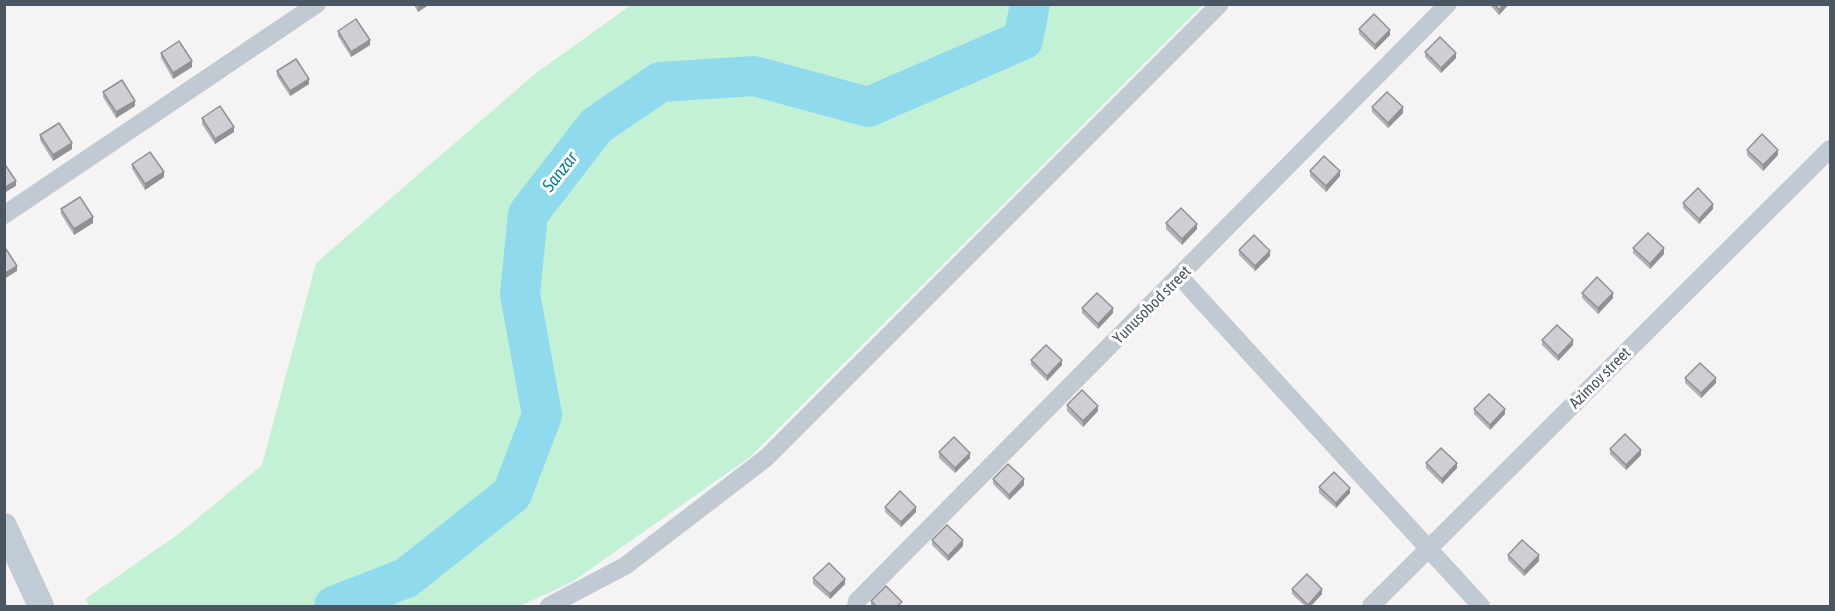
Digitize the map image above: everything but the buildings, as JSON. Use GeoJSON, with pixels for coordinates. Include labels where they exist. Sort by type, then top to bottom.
{"type":"FeatureCollection","features":[{"type":"Feature","properties":{"kind":"main road"},"geometry":{"type":"LineString","coordinates":[[4,526],[41,606]]}},
{"type":"Feature","properties":{"kind":"street"},"geometry":{"type":"LineString","coordinates":[[4,215],[317,4]]}},
{"type":"Feature","properties":{"kind":"street"},"geometry":{"type":"LineString","coordinates":[[549,606],[626,566],[766,458],[1220,4]]}},
{"type":"Feature","properties":{"kind":"street","name":"Yunusobod street"},"geometry":{"type":"LineString","coordinates":[[856,606],[857,601],[1448,4]]}},
{"type":"Feature","properties":{"kind":"street","name":"Azimov street"},"geometry":{"type":"LineString","coordinates":[[1371,606],[1830,149]]}},
{"type":"Feature","properties":{"kind":"street"},"geometry":{"type":"LineString","coordinates":[[1180,277],[1482,606]]}},
{"type":"Feature","properties":{"kind":"green space"},"geometry":{"type":"Polygon","coordinates":[[[631,5],[1203,5],[750,457],[572,582],[520,606],[89,606],[85,599],[180,533],[262,465],[316,263],[536,73],[631,5]]]}},
{"type":"Feature","properties":{"kind":"waterway","name":"Sanzar"},"geometry":{"type":"LineString","coordinates":[[334,606],[406,578],[512,494],[542,415],[520,294],[528,214],[596,126],[660,82],[754,76],[868,107],[1023,40],[1030,4]]}}]}
